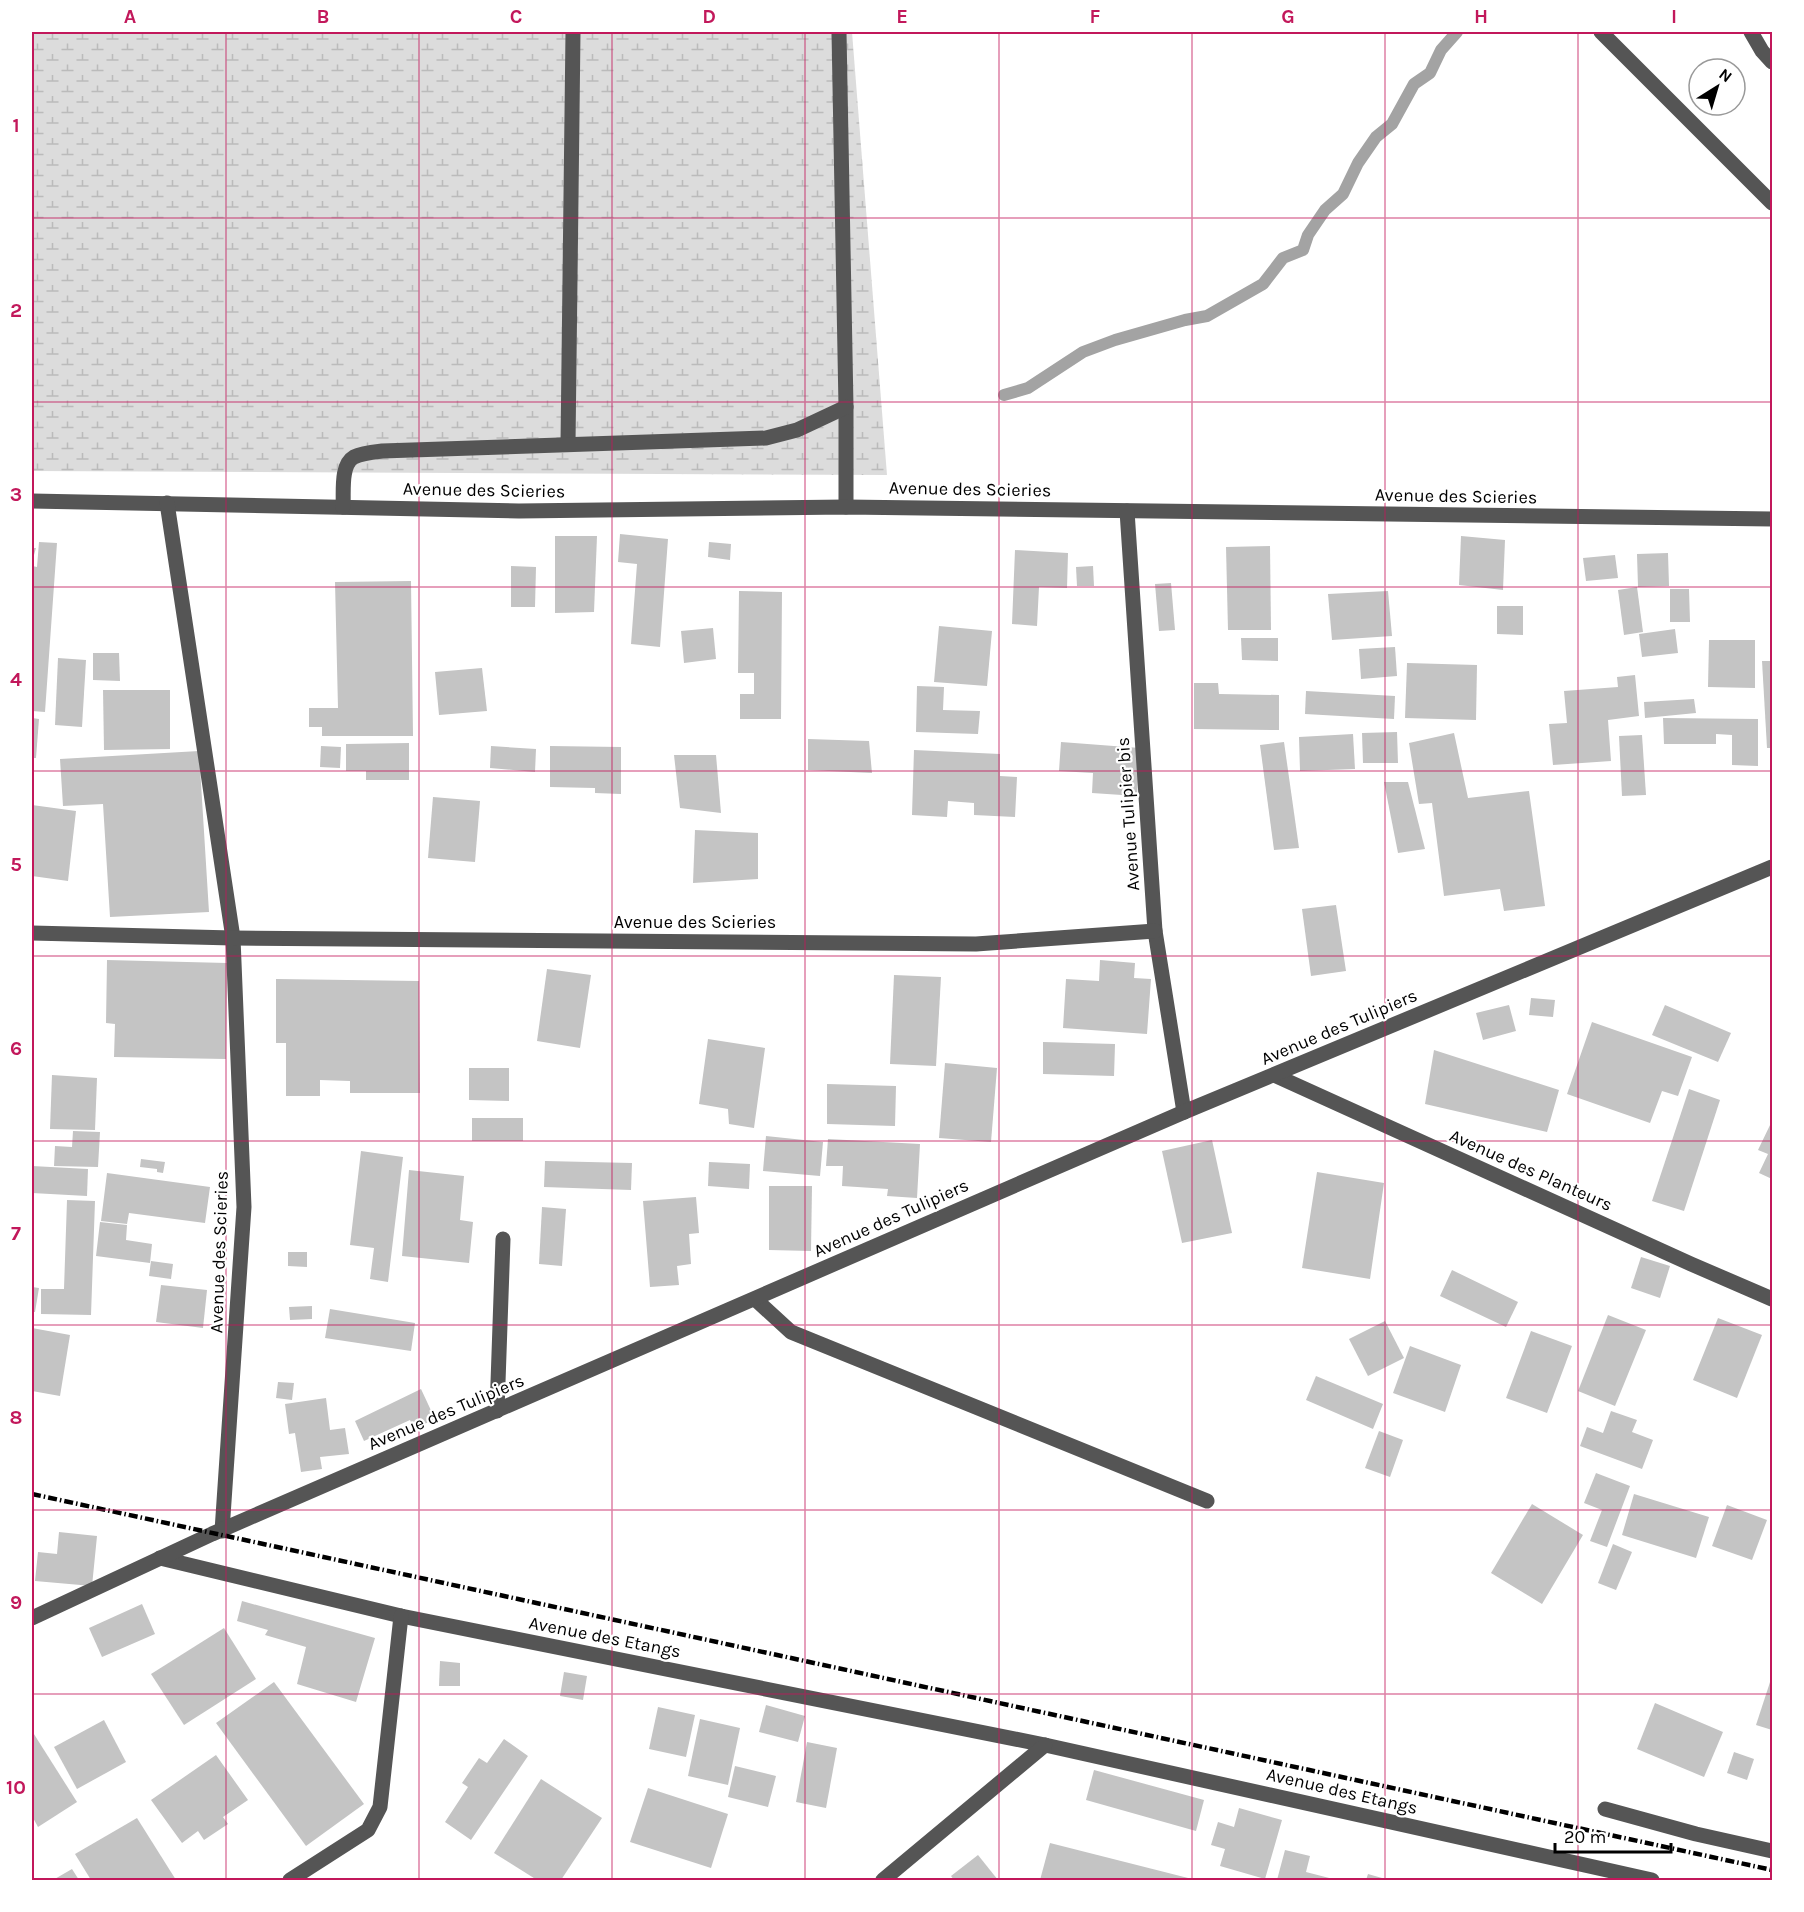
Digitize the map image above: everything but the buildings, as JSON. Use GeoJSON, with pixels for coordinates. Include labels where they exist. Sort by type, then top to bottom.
{"type":"FeatureCollection","features":[{"type":"Feature","properties":{"kind":"street"},"geometry":{"type":"LineString","coordinates":[[568,444],[573,32]]}},
{"type":"Feature","properties":{"kind":"street"},"geometry":{"type":"LineString","coordinates":[[839,32],[846,507]]}},
{"type":"Feature","properties":{"kind":"street"},"geometry":{"type":"LineString","coordinates":[[1601,32],[1773,203]]}},
{"type":"Feature","properties":{"kind":"street"},"geometry":{"type":"LineString","coordinates":[[1751,32],[1762,51],[1773,62]]}},
{"type":"Feature","properties":{"kind":"street"},"geometry":{"type":"LineString","coordinates":[[343,507],[347,465],[352,458],[382,451],[766,438],[797,430],[846,407]]}},
{"type":"Feature","properties":{"kind":"street","name":"Avenue des Scieries"},"geometry":{"type":"LineString","coordinates":[[32,501],[519,511],[846,507],[1773,519]]}},
{"type":"Feature","properties":{"kind":"street","name":"Avenue des Scieries"},"geometry":{"type":"LineString","coordinates":[[167,503],[233,938],[244,1207],[222,1531]]}},
{"type":"Feature","properties":{"kind":"street","name":"Avenue Tulipier bis"},"geometry":{"type":"LineString","coordinates":[[1128,511],[1155,931],[1184,1112]]}},
{"type":"Feature","properties":{"kind":"street","name":"Avenue des Tulipiers"},"geometry":{"type":"LineString","coordinates":[[32,1618],[160,1558],[1184,1112],[1773,867]]}},
{"type":"Feature","properties":{"kind":"street","name":"Avenue des Scieries"},"geometry":{"type":"LineString","coordinates":[[32,933],[233,938],[976,944],[1155,931]]}},
{"type":"Feature","properties":{"kind":"street","name":"Avenue des Planteurs"},"geometry":{"type":"LineString","coordinates":[[1274,1075],[1773,1299]]}},
{"type":"Feature","properties":{"kind":"street"},"geometry":{"type":"LineString","coordinates":[[497,1411],[503,1239]]}},
{"type":"Feature","properties":{"kind":"street"},"geometry":{"type":"LineString","coordinates":[[755,1299],[791,1332],[1207,1501]]}},
{"type":"Feature","properties":{"kind":"street","name":"Avenue des Etangs"},"geometry":{"type":"LineString","coordinates":[[160,1558],[401,1616],[1045,1745],[1629,1878],[1652,1881]]}},
{"type":"Feature","properties":{"kind":"street"},"geometry":{"type":"LineString","coordinates":[[290,1881],[368,1830],[380,1807],[401,1616]]}},
{"type":"Feature","properties":{"kind":"street"},"geometry":{"type":"LineString","coordinates":[[883,1881],[1045,1745]]}},
{"type":"Feature","properties":{"kind":"street"},"geometry":{"type":"LineString","coordinates":[[1605,1809],[1696,1834],[1773,1851]]}},
{"type":"Feature","properties":{"kind":"green space"},"geometry":{"type":"Polygon","coordinates":[[[32,32],[852,32],[887,475],[32,471],[32,32]]]}},
{"type":"Feature","properties":{"kind":"waterway"},"geometry":{"type":"LineString","coordinates":[[1004,395],[1028,388],[1083,352],[1115,340],[1207,316],[1263,284],[1283,258],[1303,250],[1308,235],[1325,210],[1343,194],[1358,163],[1376,137],[1392,124],[1414,84],[1430,73],[1441,50],[1457,32]]}},
{"type":"Feature","properties":{"kind":"railway"},"geometry":{"type":"LineString","coordinates":[[32,1494],[1772,1870]]}}]}
